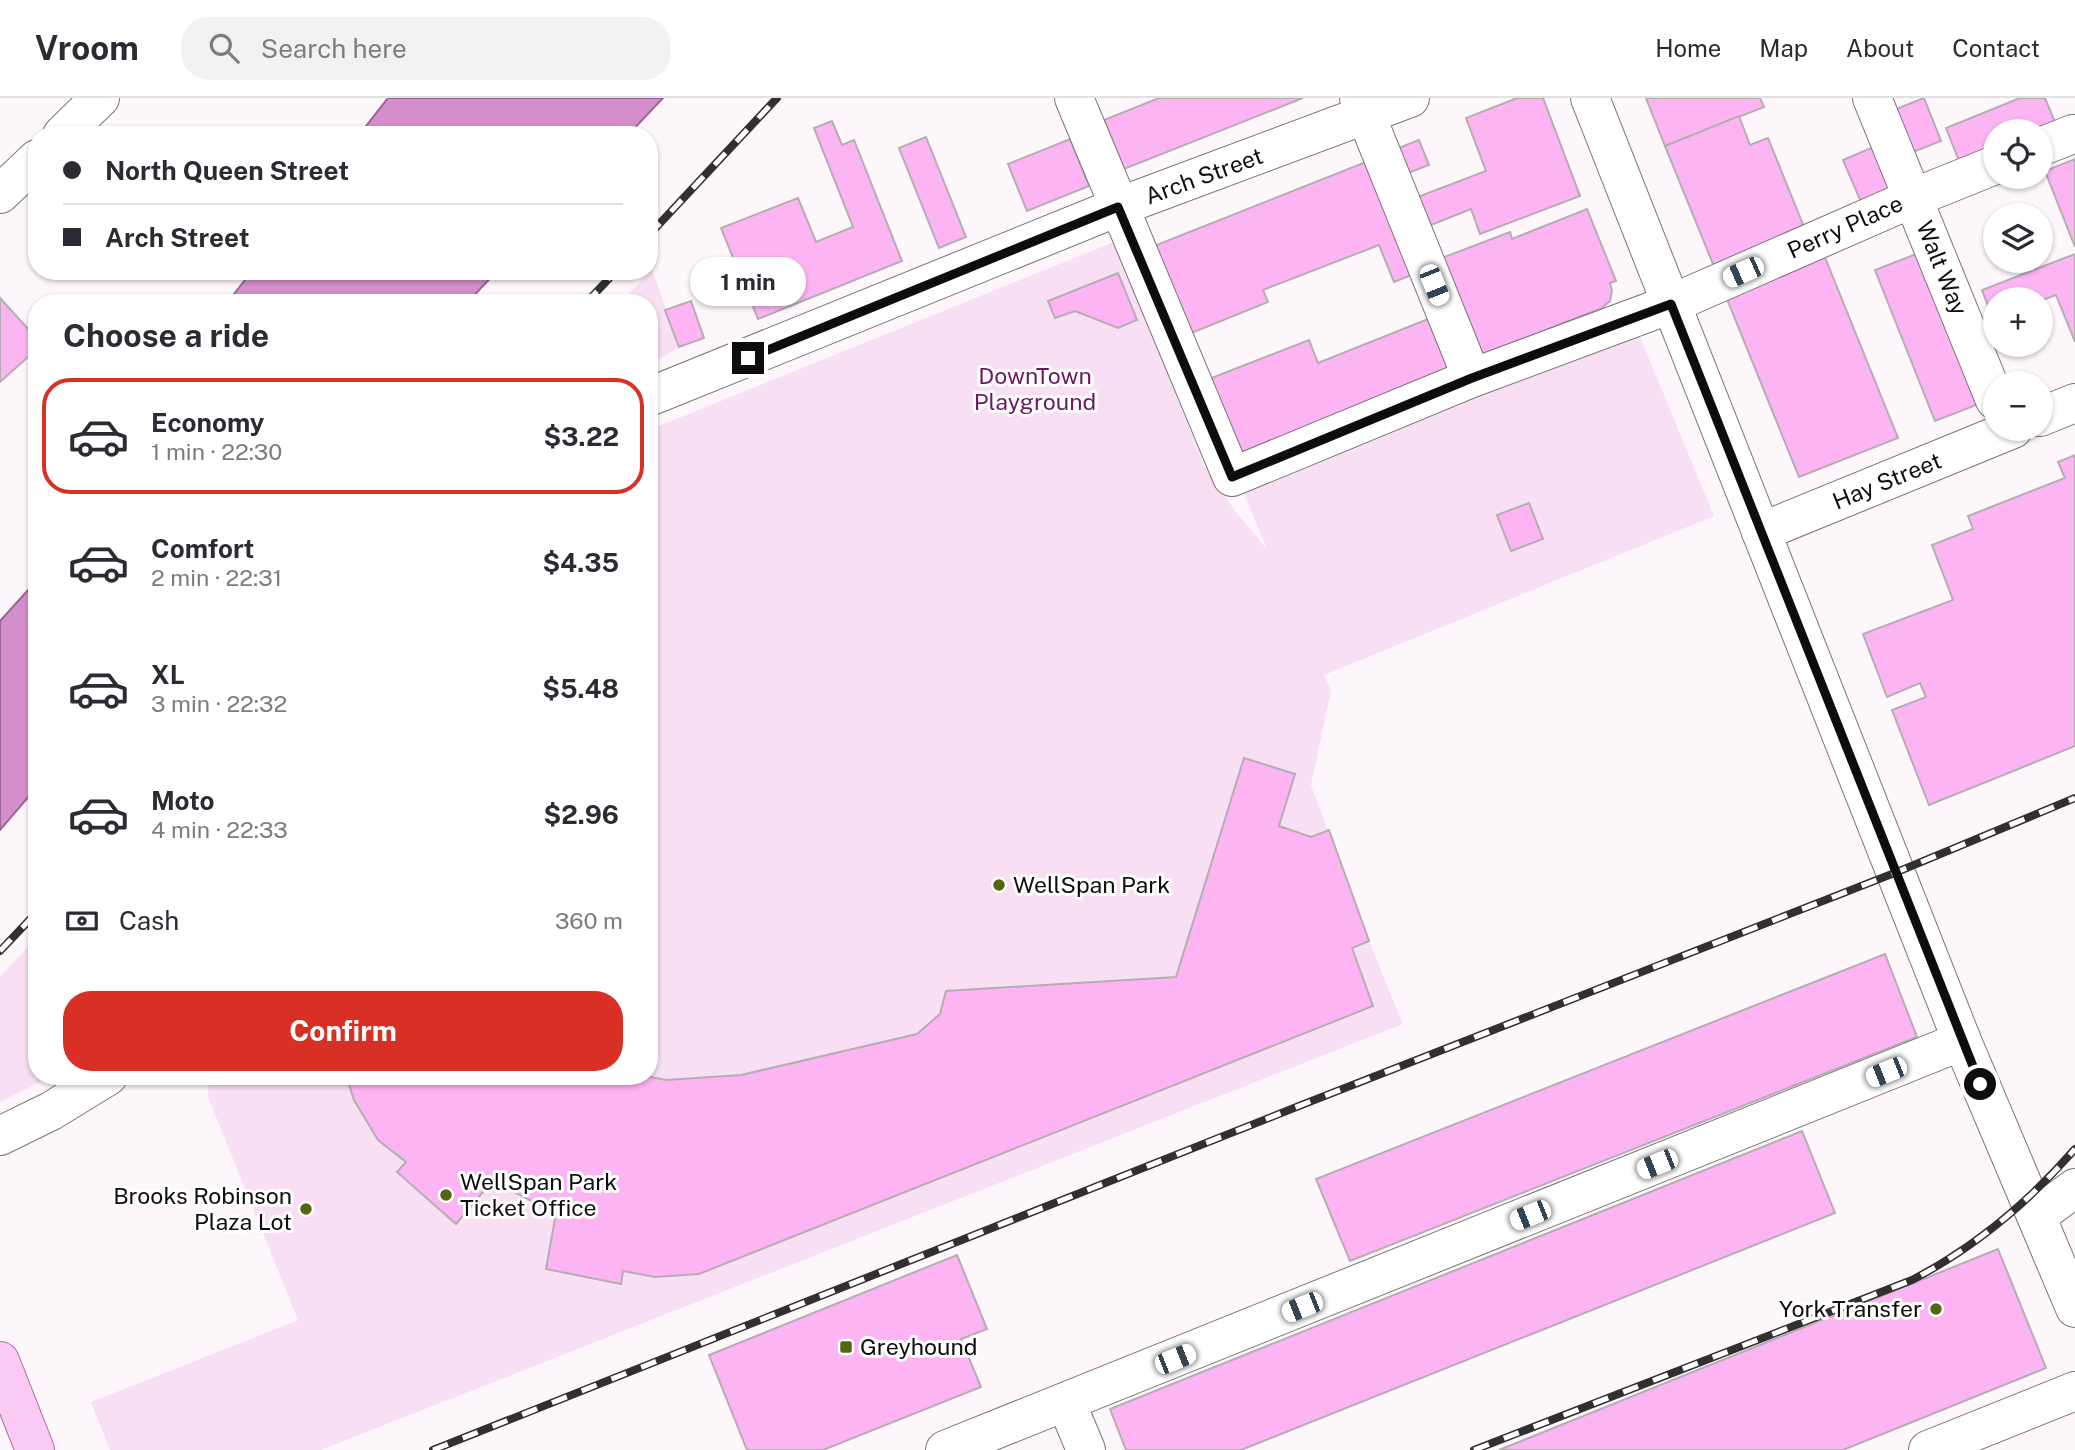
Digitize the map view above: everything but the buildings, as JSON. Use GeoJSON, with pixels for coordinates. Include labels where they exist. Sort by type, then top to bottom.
{"type":"FeatureCollection","features":[{"type":"Feature","properties":{"kind":"main road"},"geometry":{"type":"LineString","coordinates":[[0,1361],[35,1450]]}},
{"type":"Feature","properties":{"kind":"street"},"geometry":{"type":"LineString","coordinates":[[71,126],[100,98]]}},
{"type":"Feature","properties":{"kind":"street"},"geometry":{"type":"LineString","coordinates":[[1074,98],[1118,207]]}},
{"type":"Feature","properties":{"kind":"street","name":"Arch Street"},"geometry":{"type":"LineString","coordinates":[[658,393],[1363,107],[1410,98]]}},
{"type":"Feature","properties":{"kind":"street"},"geometry":{"type":"LineString","coordinates":[[1590,98],[1962,1041],[2075,1308]]}},
{"type":"Feature","properties":{"kind":"street","name":"Walt Way"},"geometry":{"type":"LineString","coordinates":[[1872,98],[1913,198],[1991,371]]}},
{"type":"Feature","properties":{"kind":"street"},"geometry":{"type":"LineString","coordinates":[[1363,107],[1472,378]]}},
{"type":"Feature","properties":{"kind":"street"},"geometry":{"type":"LineString","coordinates":[[0,194],[28,168]]}},
{"type":"Feature","properties":{"kind":"street","name":"Perry Place"},"geometry":{"type":"LineString","coordinates":[[1118,207],[1232,477],[1472,378],[1671,304],[1983,170]]}},
{"type":"Feature","properties":{"kind":"street","name":"Hay Street"},"geometry":{"type":"LineString","coordinates":[[2053,409],[2075,403]]}},
{"type":"Feature","properties":{"kind":"street","name":"Hay Street"},"geometry":{"type":"LineString","coordinates":[[1760,532],[1983,434]]}},
{"type":"Feature","properties":{"kind":"street"},"geometry":{"type":"LineString","coordinates":[[945,1450],[1962,1041]]}},
{"type":"Feature","properties":{"kind":"street"},"geometry":{"type":"LineString","coordinates":[[0,1136],[51,1111],[93,1085]]}},
{"type":"Feature","properties":{"kind":"street"},"geometry":{"type":"LineString","coordinates":[[2038,1216],[2075,1188]]}},
{"type":"Feature","properties":{"kind":"street"},"geometry":{"type":"LineString","coordinates":[[1928,1450],[2075,1391]]}},
{"type":"Feature","properties":{"kind":"street"},"geometry":{"type":"LineString","coordinates":[[1066,1402],[1086,1450]]}},
{"type":"Feature","properties":{"kind":"green space","name":"WellSpan Park"},"geometry":{"type":"Polygon","coordinates":[[[1114,242],[1204,465],[1235,511],[1267,549],[1244,494],[1638,332],[1714,516],[1324,675],[1331,690],[1311,785],[1403,1024],[321,1450],[110,1450],[91,1402],[298,1320],[208,1097],[209,1085],[658,1085],[658,426],[1114,242]]]}},
{"type":"Feature","properties":{"kind":"green space"},"geometry":{"type":"Polygon","coordinates":[[[642,280],[656,280],[679,347],[658,360],[658,294],[629,294],[642,280]]]}},
{"type":"Feature","properties":{"kind":"green space"},"geometry":{"type":"Polygon","coordinates":[[[28,947],[28,1085],[35,1085],[0,1102],[0,977],[28,947]]]}},
{"type":"Feature","properties":{"kind":"shaded area"},"geometry":{"type":"Polygon","coordinates":[[[388,98],[663,98],[637,126],[366,126],[388,98]]]}},
{"type":"Feature","properties":{"kind":"shaded area"},"geometry":{"type":"Polygon","coordinates":[[[245,280],[489,280],[475,294],[234,294],[245,280]]]}},
{"type":"Feature","properties":{"kind":"shaded area"},"geometry":{"type":"Polygon","coordinates":[[[28,590],[28,797],[0,830],[0,621],[28,590]]]}},
{"type":"Feature","properties":{"kind":"railway"},"geometry":{"type":"LineString","coordinates":[[658,225],[777,98]]}},
{"type":"Feature","properties":{"kind":"railway"},"geometry":{"type":"LineString","coordinates":[[594,294],[608,280]]}},
{"type":"Feature","properties":{"kind":"railway"},"geometry":{"type":"LineString","coordinates":[[433,1450],[1897,872],[2075,798]]}},
{"type":"Feature","properties":{"kind":"railway"},"geometry":{"type":"LineString","coordinates":[[0,951],[28,921]]}},
{"type":"Feature","properties":{"kind":"railway"},"geometry":{"type":"LineString","coordinates":[[1474,1450],[1912,1280],[1957,1253],[2000,1222],[2039,1188],[2075,1149]]}},
{"type":"Feature","properties":{"kind":"place","name":"WellSpan Park"},"geometry":{"type":"Point","coordinates":[999,885]}},
{"type":"Feature","properties":{"kind":"place","name":"WellSpan Park Ticket Office"},"geometry":{"type":"Point","coordinates":[446,1195]}},
{"type":"Feature","properties":{"kind":"place","name":"Brooks Robinson Plaza Lot"},"geometry":{"type":"Point","coordinates":[306,1209]}},
{"type":"Feature","properties":{"kind":"place","name":"York Transfer"},"geometry":{"type":"Point","coordinates":[1936,1309]}},
{"type":"Feature","properties":{"kind":"place","name":"Greyhound"},"geometry":{"type":"Point","coordinates":[846,1347]}},
{"type":"Feature","properties":{"kind":"route"},"geometry":{"type":"LineString","coordinates":[[748,358],[1118,207],[1232,477],[1472,378],[1671,304],[1980,1084]]}},
{"type":"Feature","properties":{"kind":"park label","name":"DownTown Playground"},"geometry":{"type":"Point","coordinates":[1035,389]}}]}
